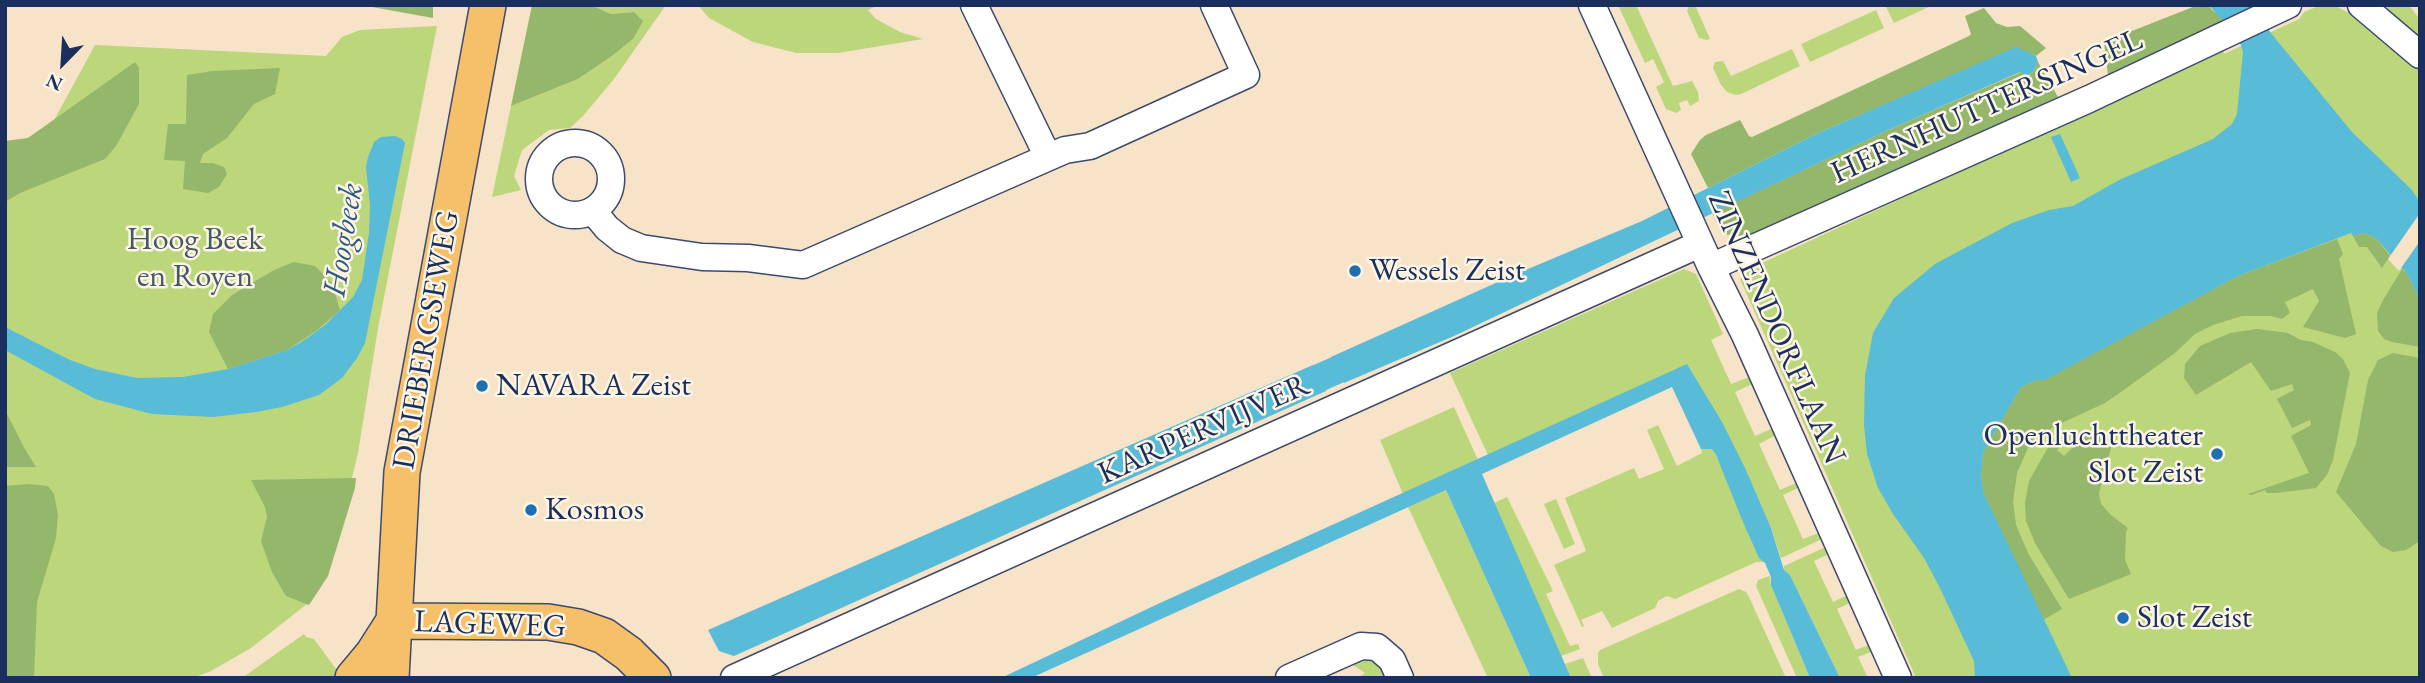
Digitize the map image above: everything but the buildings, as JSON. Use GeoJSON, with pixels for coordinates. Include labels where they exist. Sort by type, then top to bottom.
{"type":"FeatureCollection","features":[{"type":"Feature","properties":{"kind":"main road","name":"DRIEBERGSEWEG"},"geometry":{"type":"LineString","coordinates":[[391,678],[402,472],[488,5]]}},
{"type":"Feature","properties":{"kind":"main road"},"geometry":{"type":"LineString","coordinates":[[353,678],[373,654],[394,621]]}},
{"type":"Feature","properties":{"kind":"main road","name":"LAGEWEG"},"geometry":{"type":"LineString","coordinates":[[394,621],[548,622],[578,627],[604,636],[629,654],[653,678]]}},
{"type":"Feature","properties":{"kind":"street"},"geometry":{"type":"LineString","coordinates":[[974,5],[1048,158]]}},
{"type":"Feature","properties":{"kind":"street"},"geometry":{"type":"LineString","coordinates":[[593,211],[607,228],[622,240],[641,248],[702,257],[748,258],[803,265],[1065,150],[1090,145],[1246,75],[1214,5]]}},
{"type":"Feature","properties":{"kind":"street","name":"ZINZENDORFLAAN"},"geometry":{"type":"LineString","coordinates":[[1592,5],[1702,248],[1745,335],[1898,678]]}},
{"type":"Feature","properties":{"kind":"street"},"geometry":{"type":"LineString","coordinates":[[2361,5],[2420,55]]}},
{"type":"Feature","properties":{"kind":"street","name":"HERNHUTTERSINGEL"},"geometry":{"type":"LineString","coordinates":[[1702,248],[2232,33],[2278,10]]}},
{"type":"Feature","properties":{"kind":"street","name":"KARPERVIJVER"},"geometry":{"type":"LineString","coordinates":[[734,678],[1339,406],[1702,248]]}},
{"type":"Feature","properties":{"kind":"street"},"geometry":{"type":"LineString","coordinates":[[1289,678],[1361,646],[1377,647],[1392,660],[1400,678]]}},
{"type":"Feature","properties":{"kind":"green space"},"geometry":{"type":"Polygon","coordinates":[[[361,5],[433,5],[433,18],[361,5]]]}},
{"type":"Feature","properties":{"kind":"green space"},"geometry":{"type":"Polygon","coordinates":[[[532,5],[591,5],[611,14],[634,12],[643,21],[633,39],[578,79],[511,106],[532,5]]]}},
{"type":"Feature","properties":{"kind":"green space"},"geometry":{"type":"Polygon","coordinates":[[[591,5],[666,5],[614,79],[583,116],[570,128],[549,130],[522,150],[514,176],[521,190],[492,197],[511,106],[578,79],[633,39],[634,12],[611,14],[591,5]]]}},
{"type":"Feature","properties":{"kind":"green space"},"geometry":{"type":"Polygon","coordinates":[[[698,5],[879,5],[868,10],[876,19],[900,32],[923,39],[838,53],[796,53],[753,42],[709,18],[698,5]]]}},
{"type":"Feature","properties":{"kind":"green space"},"geometry":{"type":"Polygon","coordinates":[[[1618,5],[1636,5],[1673,86],[1692,81],[1699,101],[1690,106],[1687,100],[1679,103],[1681,110],[1676,113],[1666,109],[1656,87],[1664,82],[1653,59],[1645,63],[1618,5]]]}},
{"type":"Feature","properties":{"kind":"green space"},"geometry":{"type":"Polygon","coordinates":[[[1695,5],[1710,39],[1699,38],[1687,11],[1689,6],[1695,5]]]}},
{"type":"Feature","properties":{"kind":"green space"},"geometry":{"type":"Polygon","coordinates":[[[1885,5],[1933,5],[1894,23],[1885,5]]]}},
{"type":"Feature","properties":{"kind":"green space"},"geometry":{"type":"Polygon","coordinates":[[[2198,5],[2209,5],[2226,21],[2108,75],[2104,42],[2198,5]]]}},
{"type":"Feature","properties":{"kind":"green space","name":"Slot Zeist"},"geometry":{"type":"Polygon","coordinates":[[[2321,5],[2334,5],[2354,16],[2420,71],[2420,678],[1916,678],[1740,279],[1747,270],[2223,50],[2224,54],[2299,19],[2304,12],[2321,5]]]}},
{"type":"Feature","properties":{"kind":"green space"},"geometry":{"type":"Polygon","coordinates":[[[2386,5],[2409,5],[2420,20],[2420,40],[2391,14],[2386,5]]]}},
{"type":"Feature","properties":{"kind":"green space"},"geometry":{"type":"Polygon","coordinates":[[[1984,8],[1996,23],[2007,27],[2020,26],[2046,48],[2036,56],[2016,48],[1816,134],[1708,188],[1691,154],[1706,135],[1740,120],[1752,137],[1969,36],[1971,34],[1965,16],[1984,8]]]}},
{"type":"Feature","properties":{"kind":"green space"},"geometry":{"type":"Polygon","coordinates":[[[1876,10],[1884,28],[1810,62],[1801,44],[1876,10]]]}},
{"type":"Feature","properties":{"kind":"green space","name":"Hoog Beek en Royen"},"geometry":{"type":"Polygon","coordinates":[[[437,26],[378,328],[358,453],[334,551],[312,600],[251,648],[193,678],[5,678],[5,151],[52,124],[95,45],[326,56],[342,37],[360,30],[437,26]]]}},
{"type":"Feature","properties":{"kind":"green space"},"geometry":{"type":"Polygon","coordinates":[[[1792,49],[1800,66],[1741,94],[1727,92],[1713,68],[1715,62],[1723,61],[1731,76],[1792,49]]]}},
{"type":"Feature","properties":{"kind":"green space"},"geometry":{"type":"Polygon","coordinates":[[[135,62],[139,68],[139,104],[116,146],[105,159],[20,193],[5,202],[5,141],[28,138],[135,62]]]}},
{"type":"Feature","properties":{"kind":"green space"},"geometry":{"type":"Polygon","coordinates":[[[2038,62],[2058,97],[1782,224],[1747,237],[1722,234],[1712,213],[1886,131],[2021,72],[2027,76],[2033,72],[2038,62]]]}},
{"type":"Feature","properties":{"kind":"green space"},"geometry":{"type":"Polygon","coordinates":[[[280,68],[275,94],[254,104],[227,138],[203,154],[200,163],[213,163],[224,167],[227,174],[219,187],[208,193],[183,189],[185,161],[164,160],[168,124],[186,124],[187,75],[212,71],[280,68]]]}},
{"type":"Feature","properties":{"kind":"green space"},"geometry":{"type":"Polygon","coordinates":[[[2364,233],[2376,238],[2390,256],[2382,268],[2367,247],[2359,247],[2353,236],[2364,233]]]}},
{"type":"Feature","properties":{"kind":"green space"},"geometry":{"type":"Polygon","coordinates":[[[2337,239],[2343,254],[2339,259],[2356,334],[2345,338],[2303,327],[2319,301],[2313,289],[2285,302],[2290,313],[2282,319],[2271,316],[2242,316],[2195,334],[2175,353],[2105,403],[2053,427],[2028,448],[2017,473],[2013,502],[2016,525],[2028,553],[2062,609],[2043,620],[1984,494],[1981,478],[1983,453],[2021,387],[2045,379],[2238,276],[2337,239]]]}},
{"type":"Feature","properties":{"kind":"green space"},"geometry":{"type":"Polygon","coordinates":[[[294,262],[315,266],[332,283],[340,310],[316,331],[287,350],[228,369],[209,332],[213,314],[232,295],[274,270],[294,262]]]}},
{"type":"Feature","properties":{"kind":"green space"},"geometry":{"type":"Polygon","coordinates":[[[1684,269],[1696,274],[1723,334],[1711,340],[1731,384],[1749,377],[1752,384],[1735,392],[1755,436],[1773,428],[1776,435],[1759,444],[1780,490],[1798,482],[1800,487],[1783,495],[1803,539],[1821,532],[1824,538],[1781,558],[1771,528],[1707,398],[1687,365],[1488,455],[1450,373],[1684,269]]]}},
{"type":"Feature","properties":{"kind":"green space"},"geometry":{"type":"Polygon","coordinates":[[[2402,269],[2408,275],[2420,300],[2420,347],[2384,339],[2378,331],[2377,313],[2402,269]]]}},
{"type":"Feature","properties":{"kind":"green space"},"geometry":{"type":"Polygon","coordinates":[[[2257,329],[2288,333],[2335,352],[2343,359],[2350,373],[2333,460],[2327,475],[2316,488],[2276,493],[2267,493],[2265,490],[2248,494],[2309,473],[2291,436],[2311,425],[2310,420],[2292,428],[2277,399],[2294,390],[2292,384],[2271,391],[2251,362],[2196,395],[2184,378],[2185,364],[2200,346],[2230,333],[2257,329]]]}},
{"type":"Feature","properties":{"kind":"green space"},"geometry":{"type":"Polygon","coordinates":[[[2393,353],[2420,358],[2420,541],[2406,550],[2393,552],[2381,546],[2336,492],[2356,444],[2368,380],[2378,360],[2393,353]]]}},
{"type":"Feature","properties":{"kind":"green space"},"geometry":{"type":"Polygon","coordinates":[[[1454,407],[1478,460],[1403,494],[1380,440],[1454,407]]]}},
{"type":"Feature","properties":{"kind":"green space"},"geometry":{"type":"Polygon","coordinates":[[[5,410],[25,449],[36,467],[5,467],[5,410]]]}},
{"type":"Feature","properties":{"kind":"green space"},"geometry":{"type":"Polygon","coordinates":[[[1658,425],[1677,466],[1702,453],[1701,449],[1713,449],[1765,562],[1756,562],[1675,599],[1667,596],[1658,601],[1655,608],[1612,628],[1602,611],[1581,620],[1584,626],[1582,627],[1554,565],[1586,551],[1565,498],[1634,468],[1639,479],[1664,469],[1647,430],[1658,425]]]}},
{"type":"Feature","properties":{"kind":"green space"},"geometry":{"type":"Polygon","coordinates":[[[2095,432],[2111,448],[2099,493],[2101,504],[2128,528],[2125,560],[2131,574],[2069,599],[2035,543],[2026,521],[2025,502],[2029,481],[2054,437],[2060,436],[2065,441],[2057,450],[2064,456],[2086,434],[2089,437],[2095,432]]]}},
{"type":"Feature","properties":{"kind":"green space"},"geometry":{"type":"Polygon","coordinates":[[[356,478],[328,576],[309,605],[286,596],[272,572],[261,541],[267,517],[265,507],[251,480],[356,478]]]}},
{"type":"Feature","properties":{"kind":"green space"},"geometry":{"type":"Polygon","coordinates":[[[5,486],[48,486],[54,494],[58,515],[56,538],[37,602],[34,678],[5,678],[5,486]]]}},
{"type":"Feature","properties":{"kind":"green space"},"geometry":{"type":"Polygon","coordinates":[[[1446,490],[1531,678],[1488,678],[1408,507],[1446,490]]]}},
{"type":"Feature","properties":{"kind":"green space"},"geometry":{"type":"Polygon","coordinates":[[[1507,497],[1553,591],[1546,594],[1570,646],[1578,644],[1580,649],[1561,656],[1494,503],[1507,497]]]}},
{"type":"Feature","properties":{"kind":"green space"},"geometry":{"type":"Polygon","coordinates":[[[1556,499],[1575,544],[1564,549],[1544,504],[1556,499]]]}},
{"type":"Feature","properties":{"kind":"green space"},"geometry":{"type":"Polygon","coordinates":[[[1828,546],[1831,553],[1814,561],[1833,602],[1850,594],[1854,601],[1837,609],[1856,650],[1873,643],[1876,650],[1858,657],[1868,678],[1840,678],[1790,575],[1784,570],[1784,566],[1828,546]]]}},
{"type":"Feature","properties":{"kind":"green space"},"geometry":{"type":"Polygon","coordinates":[[[1770,576],[1771,585],[1810,678],[1797,678],[1756,586],[1758,580],[1770,576]]]}},
{"type":"Feature","properties":{"kind":"green space"},"geometry":{"type":"Polygon","coordinates":[[[1739,589],[1749,597],[1786,678],[1604,678],[1598,664],[1600,650],[1739,589]]]}},
{"type":"Feature","properties":{"kind":"green space"},"geometry":{"type":"Polygon","coordinates":[[[304,634],[314,639],[341,676],[339,678],[242,678],[304,634]]]}},
{"type":"Feature","properties":{"kind":"green space"},"geometry":{"type":"Polygon","coordinates":[[[1370,655],[1387,670],[1382,678],[1358,678],[1365,673],[1347,661],[1370,655]]]}},
{"type":"Feature","properties":{"kind":"green space"},"geometry":{"type":"Polygon","coordinates":[[[1583,658],[1592,678],[1571,678],[1565,664],[1583,658]]]}},
{"type":"Feature","properties":{"kind":"water"},"geometry":{"type":"Polygon","coordinates":[[[2209,5],[2257,5],[2270,32],[2352,132],[2411,189],[2420,202],[2420,300],[2408,275],[2376,238],[2364,233],[2353,236],[2351,233],[2238,276],[2045,380],[2037,380],[2021,387],[1983,453],[1981,478],[1984,494],[2072,678],[1975,678],[1974,661],[1939,586],[1878,488],[1867,454],[1864,425],[1865,376],[1873,333],[1894,298],[1935,264],[2012,223],[2049,210],[2073,206],[2119,180],[2213,139],[2232,124],[2237,114],[2243,52],[2226,21],[2209,5]]]}},
{"type":"Feature","properties":{"kind":"water"},"geometry":{"type":"Polygon","coordinates":[[[2016,47],[2036,56],[2038,62],[2033,72],[2027,76],[2020,72],[1886,131],[1454,336],[1344,383],[1331,357],[1642,221],[1816,134],[2016,47]]]}},
{"type":"Feature","properties":{"kind":"water"},"geometry":{"type":"Polygon","coordinates":[[[2060,134],[2080,178],[2071,182],[2051,137],[2060,134]]]}},
{"type":"Feature","properties":{"kind":"water"},"geometry":{"type":"Polygon","coordinates":[[[395,136],[405,143],[365,343],[342,378],[319,395],[282,407],[213,417],[152,414],[95,399],[5,350],[5,327],[70,360],[95,369],[137,378],[183,377],[228,369],[287,350],[325,325],[353,297],[362,280],[369,233],[370,205],[366,167],[368,157],[374,142],[381,137],[395,136]]]}},
{"type":"Feature","properties":{"kind":"water"},"geometry":{"type":"Polygon","coordinates":[[[1687,364],[1722,422],[1745,468],[1771,528],[1784,570],[1790,575],[1840,678],[1810,678],[1771,585],[1771,577],[1765,563],[1759,558],[1716,455],[1712,449],[1701,449],[1672,387],[1482,474],[1571,678],[1531,678],[1446,490],[1031,678],[1001,678],[1160,603],[1687,364]]]}},
{"type":"Feature","properties":{"kind":"water"},"geometry":{"type":"Polygon","coordinates":[[[1313,365],[1326,391],[734,656],[719,651],[708,630],[1313,365]]]}},
{"type":"Feature","properties":{"kind":"pier"},"geometry":{"type":"Polygon","coordinates":[[[2420,213],[2420,241],[2399,271],[2388,259],[2420,213]]]}},
{"type":"Feature","properties":{"kind":"waterway"},"geometry":{"type":"LineString","coordinates":[[1285,393],[1373,354]]}},
{"type":"Feature","properties":{"kind":"place","name":"Wessels Zeist"},"geometry":{"type":"Point","coordinates":[1355,271]}},
{"type":"Feature","properties":{"kind":"place","name":"NAVARA Zeist"},"geometry":{"type":"Point","coordinates":[482,386]}},
{"type":"Feature","properties":{"kind":"place","name":"Openluchttheater Slot Zeist"},"geometry":{"type":"Point","coordinates":[2217,454]}},
{"type":"Feature","properties":{"kind":"place","name":"Kosmos"},"geometry":{"type":"Point","coordinates":[531,510]}},
{"type":"Feature","properties":{"kind":"place","name":"Slot Zeist"},"geometry":{"type":"Point","coordinates":[2123,618]}},
{"type":"Feature","properties":{"kind":"water label","name":"Hoogbeek"},"geometry":{"type":"Point","coordinates":[344,240]}}]}
